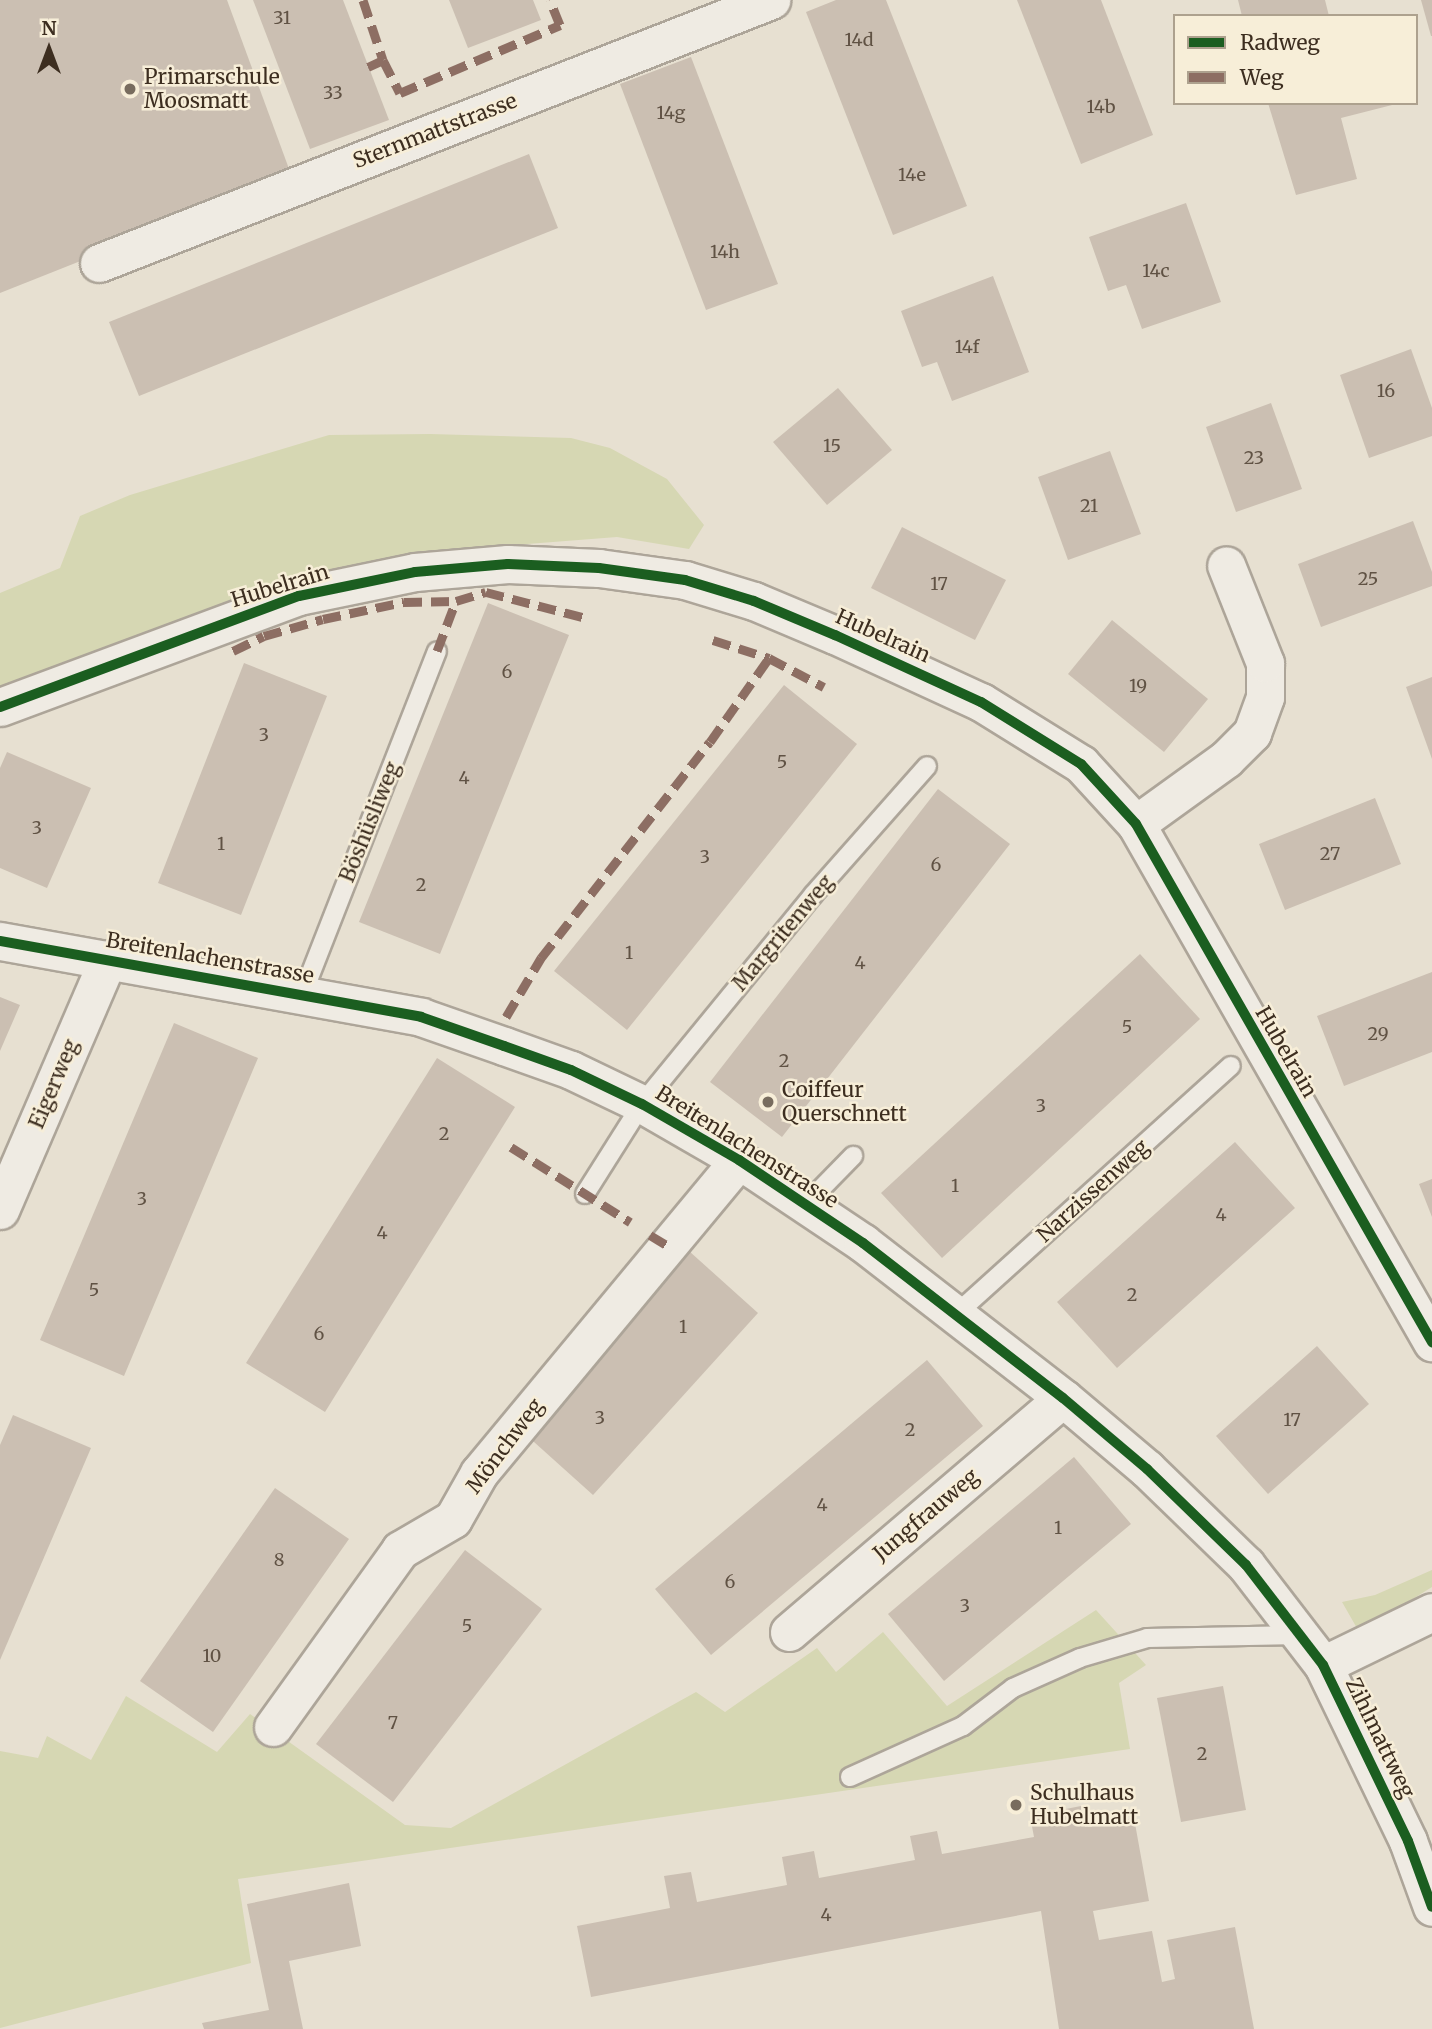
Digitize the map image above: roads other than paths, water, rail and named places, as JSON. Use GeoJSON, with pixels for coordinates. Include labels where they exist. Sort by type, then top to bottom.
{"type":"FeatureCollection","features":[{"type":"Feature","properties":{"kind":"street","name":"Sternmattstrasse"},"geometry":{"type":"LineString","coordinates":[[99,262],[771,0]]}},
{"type":"Feature","properties":{"kind":"street","name":"Hubelrain"},"geometry":{"type":"LineString","coordinates":[[0,707],[299,596],[428,570],[508,564],[599,568],[685,580],[754,601],[981,702],[1081,764],[1136,824],[1432,1342]]}},
{"type":"Feature","properties":{"kind":"street"},"geometry":{"type":"LineString","coordinates":[[1136,824],[1226,759],[1252,733],[1265,697],[1265,663],[1226,565]]}},
{"type":"Feature","properties":{"kind":"street","name":"Breitenlachenstrasse"},"geometry":{"type":"LineString","coordinates":[[0,941],[303,993],[421,1017],[571,1070],[642,1104],[739,1160],[805,1205],[1063,1398],[1146,1469],[1246,1565],[1323,1665]]}},
{"type":"Feature","properties":{"kind":"street","name":"Eigerweg"},"geometry":{"type":"LineString","coordinates":[[0,1210],[108,959]]}},
{"type":"Feature","properties":{"kind":"street","name":"Mönchweg"},"geometry":{"type":"LineString","coordinates":[[273,1727],[400,1550],[453,1519],[479,1473],[739,1160]]}},
{"type":"Feature","properties":{"kind":"street","name":"Jungfrauweg"},"geometry":{"type":"LineString","coordinates":[[789,1632],[1063,1398]]}},
{"type":"Feature","properties":{"kind":"street"},"geometry":{"type":"LineString","coordinates":[[1323,1665],[1432,1612]]}},
{"type":"Feature","properties":{"kind":"street","name":"Zihlmattweg"},"geometry":{"type":"LineString","coordinates":[[1323,1665],[1408,1841],[1432,1907]]}},
{"type":"Feature","properties":{"kind":"lane","name":"Böshüsliweg"},"geometry":{"type":"LineString","coordinates":[[303,993],[437,651]]}},
{"type":"Feature","properties":{"kind":"lane","name":"Margritenweg"},"geometry":{"type":"LineString","coordinates":[[585,1194],[642,1104],[813,895],[927,766]]}},
{"type":"Feature","properties":{"kind":"lane","name":"Narzissenweg"},"geometry":{"type":"LineString","coordinates":[[954,1316],[1231,1066]]}},
{"type":"Feature","properties":{"kind":"lane"},"geometry":{"type":"LineString","coordinates":[[805,1205],[853,1156]]}},
{"type":"Feature","properties":{"kind":"lane"},"geometry":{"type":"LineString","coordinates":[[850,1777],[963,1726],[1013,1688],[1080,1658],[1146,1638],[1299,1635]]}},
{"type":"Feature","properties":{"kind":"place","name":"Primarschule Moosmatt"},"geometry":{"type":"Point","coordinates":[130,89]}},
{"type":"Feature","properties":{"kind":"place","name":"Coiffeur Querschnett"},"geometry":{"type":"Point","coordinates":[768,1102]}},
{"type":"Feature","properties":{"kind":"place","name":"Schulhaus Hubelmatt"},"geometry":{"type":"Point","coordinates":[1016,1805]}}]}
